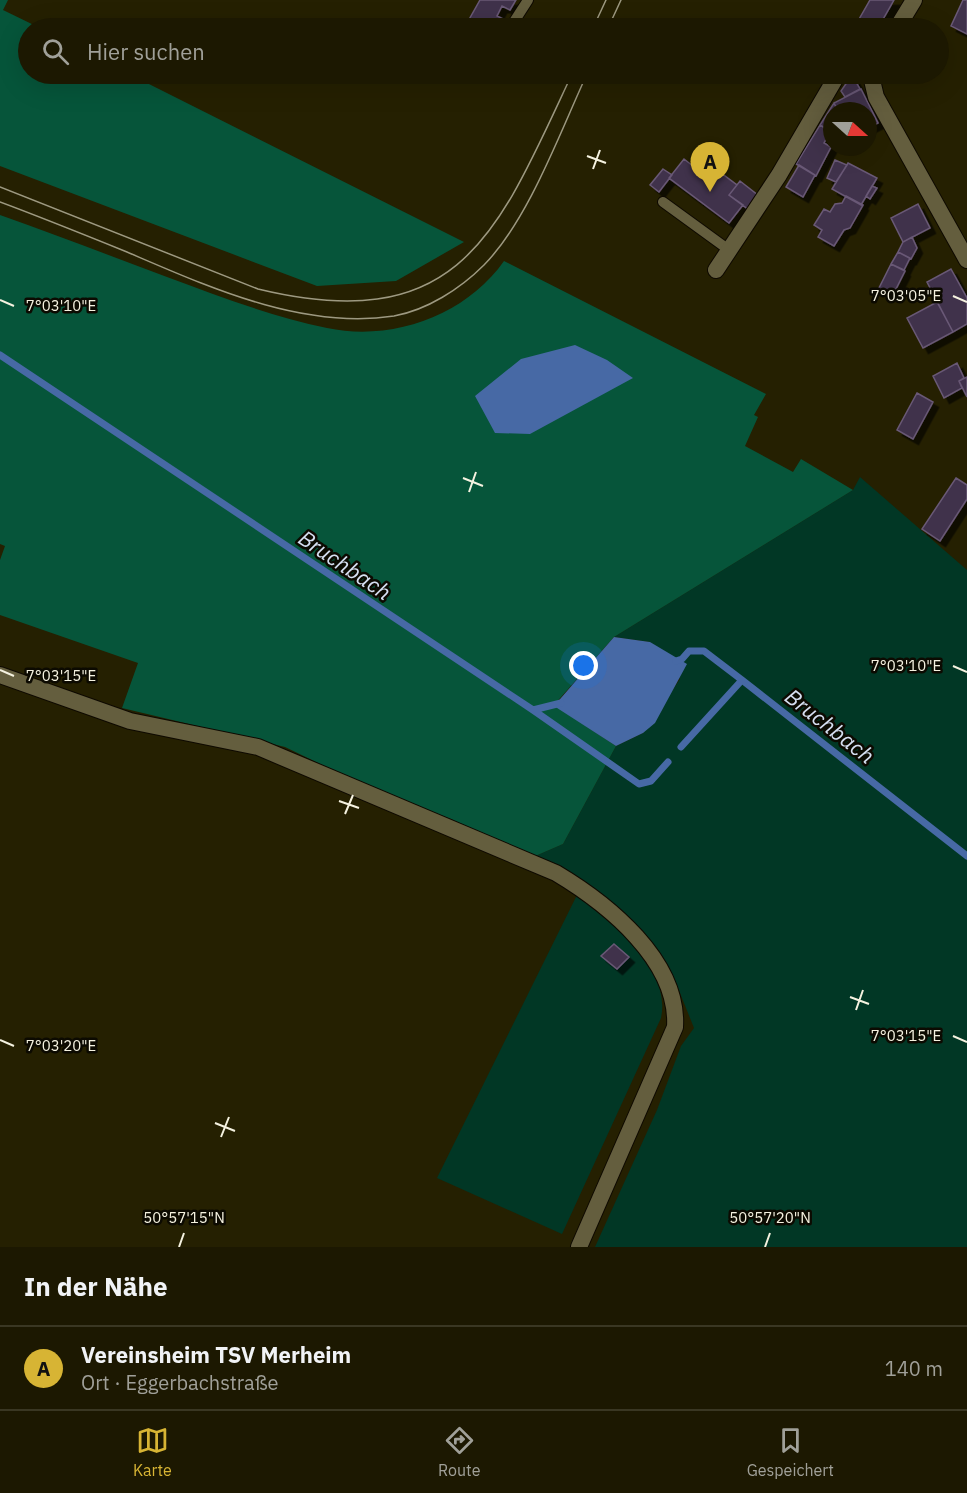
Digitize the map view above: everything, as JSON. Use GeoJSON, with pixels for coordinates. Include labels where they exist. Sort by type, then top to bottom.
{"type":"FeatureCollection","features":[{"type":"Feature","properties":{"kind":"street"},"geometry":{"type":"LineString","coordinates":[[903,18],[914,0]]}},
{"type":"Feature","properties":{"kind":"street"},"geometry":{"type":"LineString","coordinates":[[716,270],[779,175],[832,84]]}},
{"type":"Feature","properties":{"kind":"street"},"geometry":{"type":"LineString","coordinates":[[873,84],[876,97],[967,260]]}},
{"type":"Feature","properties":{"kind":"street"},"geometry":{"type":"LineString","coordinates":[[0,675],[130,721],[258,747],[556,873],[591,895],[625,925],[670,985],[676,1010],[675,1028],[579,1247]]}},
{"type":"Feature","properties":{"kind":"lane"},"geometry":{"type":"LineString","coordinates":[[516,18],[528,0]]}},
{"type":"Feature","properties":{"kind":"lane"},"geometry":{"type":"LineString","coordinates":[[663,201],[729,250]]}},
{"type":"Feature","properties":{"kind":"green space"},"geometry":{"type":"Polygon","coordinates":[[[0,0],[8,0],[3,10],[19,18],[18,84],[149,84],[464,242],[396,281],[317,286],[0,166],[0,0]]]}},
{"type":"Feature","properties":{"kind":"green space"},"geometry":{"type":"Polygon","coordinates":[[[0,215],[246,306],[327,328],[352,331],[377,331],[402,327],[449,310],[488,280],[504,261],[766,394],[754,415],[758,417],[745,446],[793,472],[801,459],[853,490],[614,637],[554,705],[616,746],[563,844],[533,857],[451,819],[370,788],[285,747],[122,708],[138,663],[0,615],[0,560],[5,546],[0,544],[0,215]]]}},
{"type":"Feature","properties":{"kind":"green space"},"geometry":{"type":"Polygon","coordinates":[[[860,477],[967,570],[967,1247],[595,1247],[657,1110],[681,1046],[694,1028],[674,978],[660,959],[533,857],[563,844],[616,746],[643,733],[680,679],[650,642],[614,637],[853,490],[860,477]]]}},
{"type":"Feature","properties":{"kind":"green space"},"geometry":{"type":"Polygon","coordinates":[[[577,895],[636,948],[657,981],[662,999],[661,1018],[562,1234],[437,1178],[577,895]]]}},
{"type":"Feature","properties":{"kind":"water"},"geometry":{"type":"Polygon","coordinates":[[[575,345],[607,360],[633,378],[530,434],[495,433],[475,396],[521,359],[575,345]]]}},
{"type":"Feature","properties":{"kind":"water"},"geometry":{"type":"Polygon","coordinates":[[[614,637],[650,642],[687,664],[655,723],[643,733],[616,746],[554,706],[614,637]]]}},
{"type":"Feature","properties":{"kind":"building"},"geometry":{"type":"Polygon","coordinates":[[[480,0],[516,0],[510,10],[502,6],[497,16],[501,18],[470,18],[480,0]]]}},
{"type":"Feature","properties":{"kind":"building"},"geometry":{"type":"Polygon","coordinates":[[[870,0],[894,0],[884,18],[860,18],[870,0]]]}},
{"type":"Feature","properties":{"kind":"building"},"geometry":{"type":"Polygon","coordinates":[[[963,0],[967,0],[967,34],[951,26],[963,0]]]}},
{"type":"Feature","properties":{"kind":"building"},"geometry":{"type":"Polygon","coordinates":[[[846,84],[857,84],[860,89],[845,97],[841,91],[846,84]]]}},
{"type":"Feature","properties":{"kind":"building"},"geometry":{"type":"Polygon","coordinates":[[[861,89],[868,102],[836,102],[861,89]]]}},
{"type":"Feature","properties":{"kind":"building"},"geometry":{"type":"Polygon","coordinates":[[[820,125],[823,127],[823,156],[826,156],[816,176],[796,164],[820,125]]]}},
{"type":"Feature","properties":{"kind":"building"},"geometry":{"type":"Polygon","coordinates":[[[684,159],[702,173],[709,164],[737,185],[729,195],[743,205],[729,223],[669,178],[684,159]]]}},
{"type":"Feature","properties":{"kind":"building"},"geometry":{"type":"Polygon","coordinates":[[[835,160],[847,165],[836,182],[827,178],[835,160]]]}},
{"type":"Feature","properties":{"kind":"building"},"geometry":{"type":"Polygon","coordinates":[[[848,163],[877,178],[861,205],[832,189],[848,163]]]}},
{"type":"Feature","properties":{"kind":"building"},"geometry":{"type":"Polygon","coordinates":[[[799,165],[815,175],[803,197],[786,187],[799,165]]]}},
{"type":"Feature","properties":{"kind":"building"},"geometry":{"type":"Polygon","coordinates":[[[663,169],[672,175],[659,192],[650,185],[663,169]]]}},
{"type":"Feature","properties":{"kind":"building"},"geometry":{"type":"Polygon","coordinates":[[[740,181],[759,196],[749,210],[729,195],[740,181]]]}},
{"type":"Feature","properties":{"kind":"building"},"geometry":{"type":"Polygon","coordinates":[[[872,186],[877,188],[870,199],[866,196],[872,186]]]}},
{"type":"Feature","properties":{"kind":"building"},"geometry":{"type":"Polygon","coordinates":[[[846,196],[863,205],[850,228],[844,230],[834,246],[818,237],[822,230],[814,225],[824,209],[830,212],[835,204],[842,203],[846,196]]]}},
{"type":"Feature","properties":{"kind":"building"},"geometry":{"type":"Polygon","coordinates":[[[918,204],[930,228],[903,242],[891,218],[918,204]]]}},
{"type":"Feature","properties":{"kind":"building"},"geometry":{"type":"Polygon","coordinates":[[[912,237],[917,248],[911,259],[898,252],[903,242],[912,237]]]}},
{"type":"Feature","properties":{"kind":"building"},"geometry":{"type":"Polygon","coordinates":[[[898,252],[910,258],[904,270],[891,264],[898,252]]]}},
{"type":"Feature","properties":{"kind":"building"},"geometry":{"type":"Polygon","coordinates":[[[891,264],[905,271],[893,295],[879,288],[891,264]]]}},
{"type":"Feature","properties":{"kind":"building"},"geometry":{"type":"Polygon","coordinates":[[[951,269],[967,298],[967,324],[953,332],[927,282],[951,269]]]}},
{"type":"Feature","properties":{"kind":"building"},"geometry":{"type":"Polygon","coordinates":[[[937,302],[953,332],[923,348],[907,318],[937,302]]]}},
{"type":"Feature","properties":{"kind":"building"},"geometry":{"type":"Polygon","coordinates":[[[957,363],[964,378],[959,381],[962,388],[944,398],[933,376],[957,363]]]}},
{"type":"Feature","properties":{"kind":"building"},"geometry":{"type":"Polygon","coordinates":[[[967,377],[967,397],[959,381],[967,377]]]}},
{"type":"Feature","properties":{"kind":"building"},"geometry":{"type":"Polygon","coordinates":[[[917,393],[933,402],[913,439],[897,430],[917,393]]]}},
{"type":"Feature","properties":{"kind":"building"},"geometry":{"type":"Polygon","coordinates":[[[956,478],[967,485],[967,499],[940,541],[922,529],[956,478]]]}},
{"type":"Feature","properties":{"kind":"building"},"geometry":{"type":"Polygon","coordinates":[[[614,944],[629,957],[617,969],[601,956],[614,944]]]}},
{"type":"Feature","properties":{"kind":"waterway","name":"Bruchbach"},"geometry":{"type":"LineString","coordinates":[[0,355],[533,710],[639,784],[651,781],[668,762]]}},
{"type":"Feature","properties":{"kind":"waterway"},"geometry":{"type":"LineString","coordinates":[[676,661],[682,659],[689,651],[704,651],[742,680]]}},
{"type":"Feature","properties":{"kind":"waterway","name":"Bruchbach"},"geometry":{"type":"LineString","coordinates":[[681,747],[742,680],[967,856]]}},
{"type":"Feature","properties":{"kind":"waterway"},"geometry":{"type":"LineString","coordinates":[[533,710],[561,703]]}},
{"type":"Feature","properties":{"kind":"tram line"},"geometry":{"type":"LineString","coordinates":[[598,18],[606,0]]}},
{"type":"Feature","properties":{"kind":"tram line"},"geometry":{"type":"LineString","coordinates":[[613,18],[621,0]]}},
{"type":"Feature","properties":{"kind":"tram line"},"geometry":{"type":"LineString","coordinates":[[0,187],[258,289],[327,300],[382,298],[427,284],[463,259],[494,224],[520,181],[567,84]]}},
{"type":"Feature","properties":{"kind":"tram line"},"geometry":{"type":"LineString","coordinates":[[0,202],[190,279],[257,302],[325,317],[359,319],[394,316],[431,304],[454,290],[484,265],[500,246],[529,200],[582,84]]}},
{"type":"Feature","properties":{"kind":"place","name":"Vereinsheim TSV Merheim"},"geometry":{"type":"Point","coordinates":[710,192]}}]}
